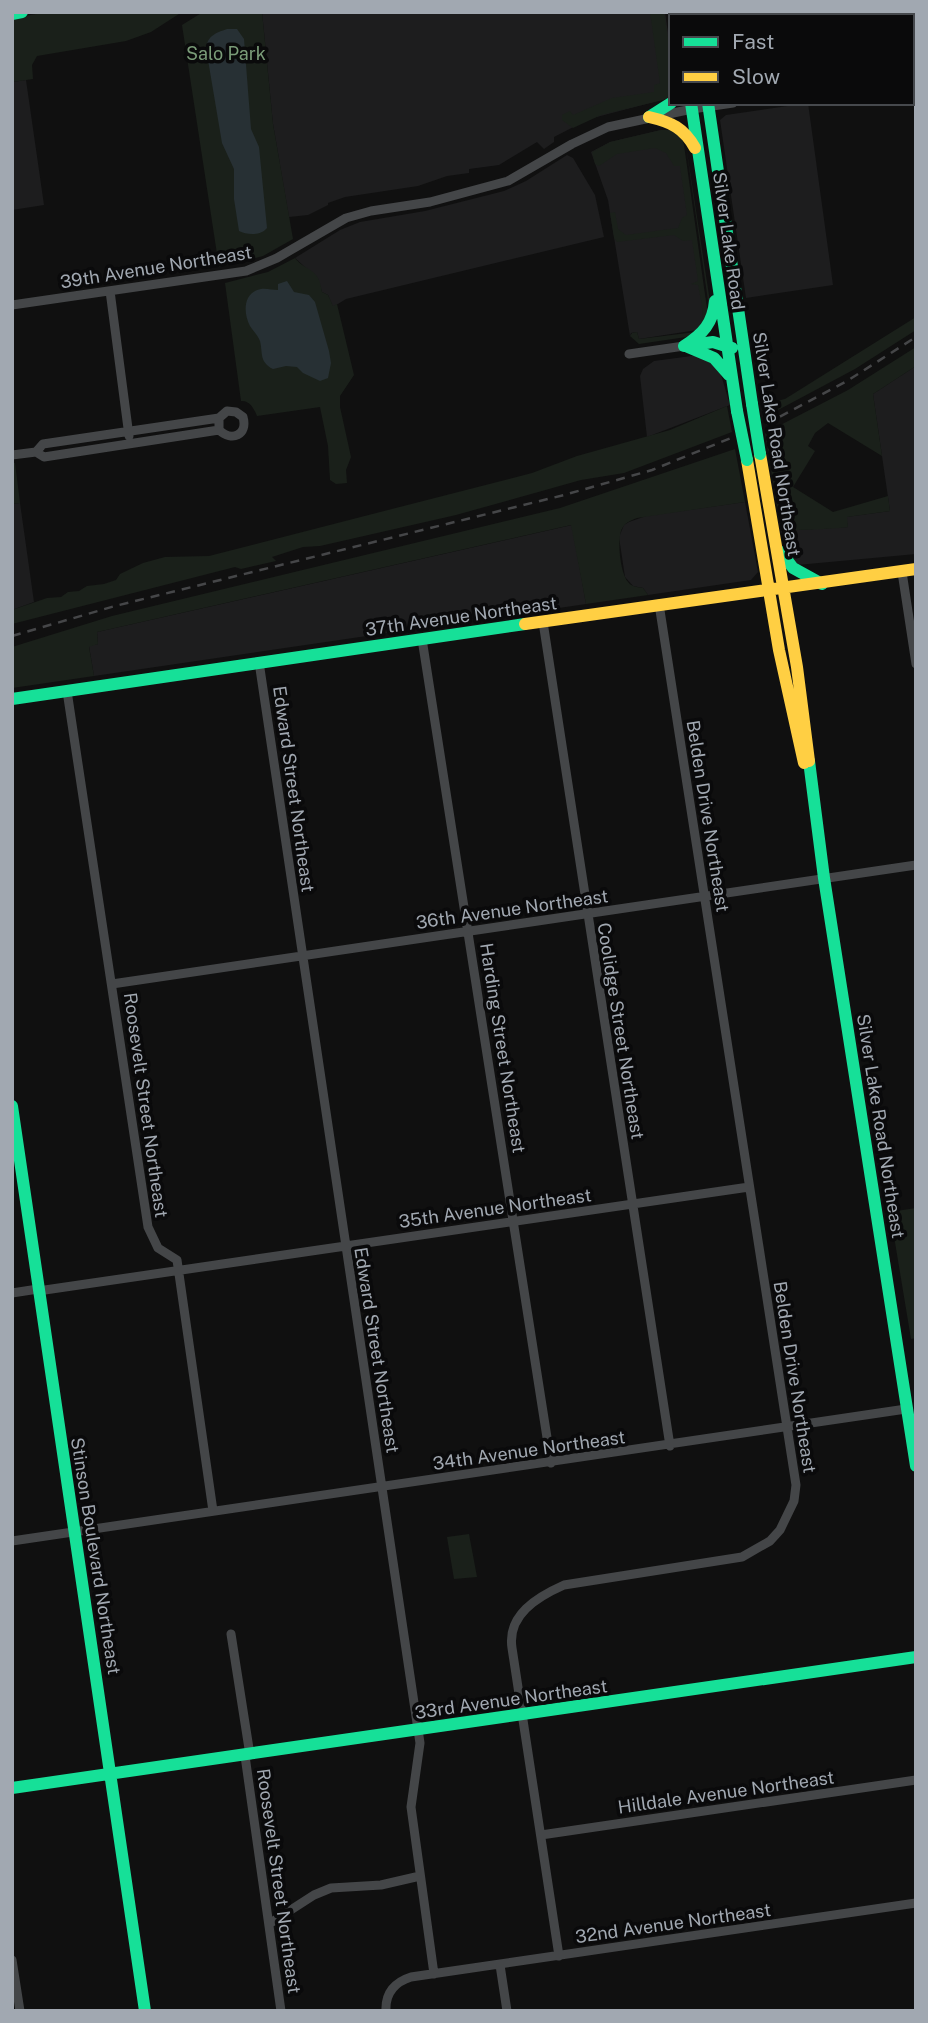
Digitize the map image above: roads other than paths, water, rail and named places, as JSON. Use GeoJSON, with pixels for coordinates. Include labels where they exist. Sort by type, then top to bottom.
{"type":"FeatureCollection","features":[{"type":"Feature","properties":{"kind":"main road"},"geometry":{"type":"LineString","coordinates":[[12,14],[22,12]]}},
{"type":"Feature","properties":{"kind":"main road"},"geometry":{"type":"LineString","coordinates":[[649,117],[669,104]]}},
{"type":"Feature","properties":{"kind":"main road","name":"Silver Lake Road Northeast"},"geometry":{"type":"LineString","coordinates":[[708,105],[752,404],[809,746],[824,878],[916,1466]]}},
{"type":"Feature","properties":{"kind":"main road","name":"Silver Lake Road"},"geometry":{"type":"LineString","coordinates":[[691,106],[731,378],[769,591]]}},
{"type":"Feature","properties":{"kind":"main road"},"geometry":{"type":"LineString","coordinates":[[649,117],[681,127],[698,155]]}},
{"type":"Feature","properties":{"kind":"main road"},"geometry":{"type":"LineString","coordinates":[[684,346],[701,336],[711,325],[715,315],[716,275]]}},
{"type":"Feature","properties":{"kind":"main road"},"geometry":{"type":"LineString","coordinates":[[684,346],[713,342],[735,350],[746,363]]}},
{"type":"Feature","properties":{"kind":"main road"},"geometry":{"type":"LineString","coordinates":[[684,346],[714,358],[731,378]]}},
{"type":"Feature","properties":{"kind":"main road"},"geometry":{"type":"LineString","coordinates":[[775,539],[790,568],[822,584]]}},
{"type":"Feature","properties":{"kind":"main road","name":"37th Avenue Northeast"},"geometry":{"type":"LineString","coordinates":[[12,699],[916,569]]}},
{"type":"Feature","properties":{"kind":"main road","name":"Silver Lake Road Northeast"},"geometry":{"type":"LineString","coordinates":[[769,591],[800,748],[812,790]]}},
{"type":"Feature","properties":{"kind":"main road","name":"Stinson Boulevard Northeast"},"geometry":{"type":"LineString","coordinates":[[12,1106],[145,2011]]}},
{"type":"Feature","properties":{"kind":"main road","name":"33rd Avenue Northeast"},"geometry":{"type":"LineString","coordinates":[[12,1788],[248,1756],[916,1657]]}},
{"type":"Feature","properties":{"kind":"street","name":"39th Avenue Northeast"},"geometry":{"type":"LineString","coordinates":[[12,305],[256,268],[346,218],[371,211],[416,205],[493,186],[517,177],[596,131],[691,106],[708,105]]}},
{"type":"Feature","properties":{"kind":"street"},"geometry":{"type":"LineString","coordinates":[[110,291],[130,444]]}},
{"type":"Feature","properties":{"kind":"street"},"geometry":{"type":"LineString","coordinates":[[629,354],[684,346]]}},
{"type":"Feature","properties":{"kind":"street"},"geometry":{"type":"LineString","coordinates":[[12,455],[36,452],[44,444],[219,418],[227,411],[241,414],[244,422],[242,432],[234,437],[229,437],[219,430],[44,457],[36,452]]}},
{"type":"Feature","properties":{"kind":"street"},"geometry":{"type":"LineString","coordinates":[[219,418],[219,430]]}},
{"type":"Feature","properties":{"kind":"street"},"geometry":{"type":"LineString","coordinates":[[902,572],[916,664]]}},
{"type":"Feature","properties":{"kind":"street","name":"Belden Drive Northeast"},"geometry":{"type":"LineString","coordinates":[[559,1956],[510,1637],[512,1626],[518,1617],[551,1591],[564,1585],[726,1561],[756,1551],[780,1530],[794,1501],[796,1485],[659,604]]}},
{"type":"Feature","properties":{"kind":"street","name":"Coolidge Street Northeast"},"geometry":{"type":"LineString","coordinates":[[543,621],[670,1446]]}},
{"type":"Feature","properties":{"kind":"street","name":"Harding Street Northeast"},"geometry":{"type":"LineString","coordinates":[[422,639],[470,931],[551,1463]]}},
{"type":"Feature","properties":{"kind":"street","name":"Edward Street Northeast"},"geometry":{"type":"LineString","coordinates":[[260,662],[420,1743],[411,1807],[434,1974]]}},
{"type":"Feature","properties":{"kind":"street","name":"Roosevelt Street Northeast"},"geometry":{"type":"LineString","coordinates":[[67,691],[148,1227],[158,1248],[177,1260],[178,1271]]}},
{"type":"Feature","properties":{"kind":"street","name":"36th Avenue Northeast"},"geometry":{"type":"LineString","coordinates":[[112,984],[916,865]]}},
{"type":"Feature","properties":{"kind":"street","name":"35th Avenue Northeast"},"geometry":{"type":"LineString","coordinates":[[12,1293],[749,1187]]}},
{"type":"Feature","properties":{"kind":"street"},"geometry":{"type":"LineString","coordinates":[[178,1271],[214,1511]]}},
{"type":"Feature","properties":{"kind":"street","name":"34th Avenue Northeast"},"geometry":{"type":"LineString","coordinates":[[12,1541],[670,1446],[906,1409]]}},
{"type":"Feature","properties":{"kind":"street","name":"Roosevelt Street Northeast"},"geometry":{"type":"LineString","coordinates":[[231,1634],[281,2011]]}},
{"type":"Feature","properties":{"kind":"street","name":"Hilldale Avenue Northeast"},"geometry":{"type":"LineString","coordinates":[[541,1835],[916,1780]]}},
{"type":"Feature","properties":{"kind":"street"},"geometry":{"type":"LineString","coordinates":[[269,1924],[314,1895],[331,1888],[381,1885],[420,1875]]}},
{"type":"Feature","properties":{"kind":"street","name":"32nd Avenue Northeast"},"geometry":{"type":"LineString","coordinates":[[434,1974],[916,1903]]}},
{"type":"Feature","properties":{"kind":"street"},"geometry":{"type":"LineString","coordinates":[[12,1960],[20,2011]]}},
{"type":"Feature","properties":{"kind":"street"},"geometry":{"type":"LineString","coordinates":[[500,1965],[507,2011]]}},
{"type":"Feature","properties":{"kind":"street"},"geometry":{"type":"LineString","coordinates":[[386,2011],[388,1994],[394,1986],[402,1980],[434,1974]]}},
{"type":"Feature","properties":{"kind":"railway"},"geometry":{"type":"LineString","coordinates":[[12,636],[115,606],[564,495],[652,470],[768,423],[847,381],[916,337]]}},
{"type":"Feature","properties":{"kind":"park label","name":"Salo Park"},"geometry":{"type":"Point","coordinates":[226,53]}}]}
